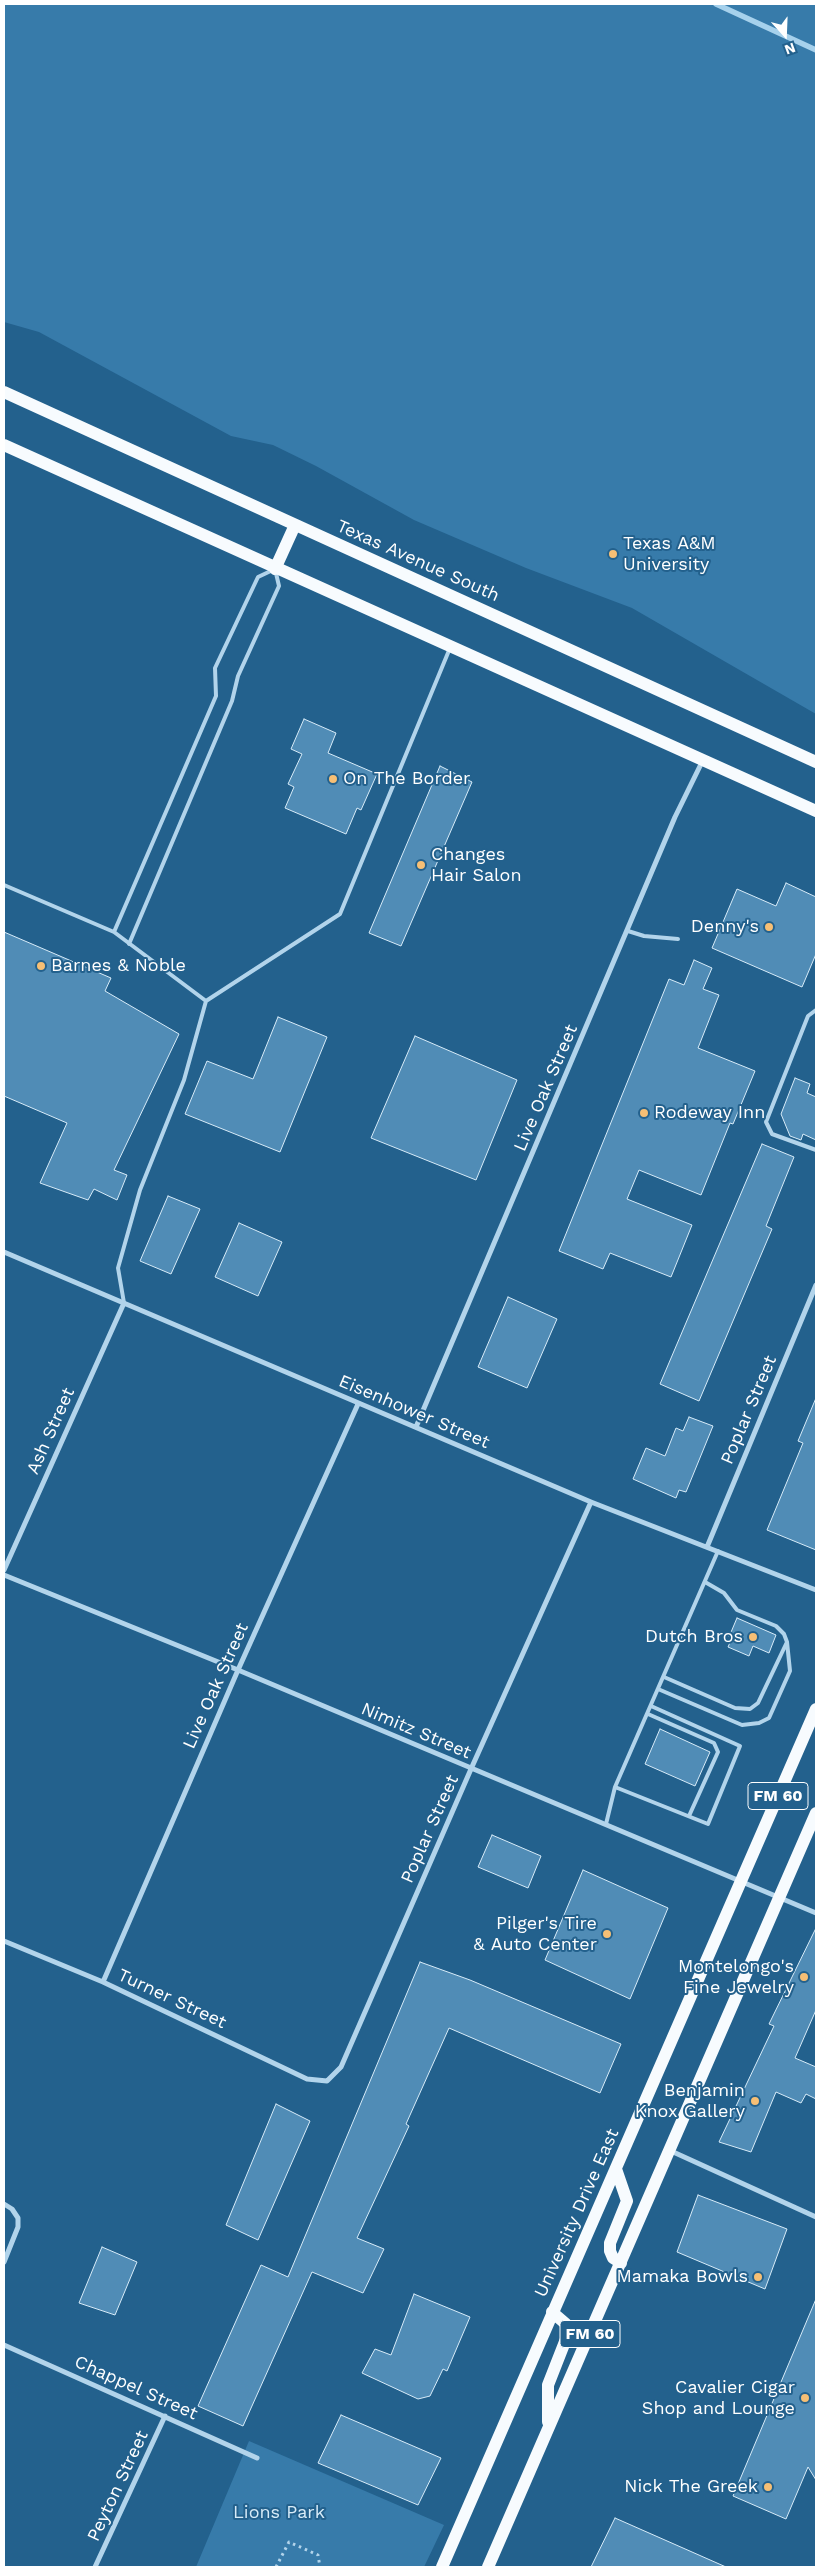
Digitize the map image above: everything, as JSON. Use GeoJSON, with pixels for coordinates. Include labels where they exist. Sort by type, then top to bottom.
{"type":"FeatureCollection","features":[{"type":"Feature","properties":{"kind":"main road","name":"Texas Avenue South"},"geometry":{"type":"LineString","coordinates":[[4,392],[816,762]]}},
{"type":"Feature","properties":{"kind":"main road"},"geometry":{"type":"LineString","coordinates":[[4,446],[816,811]]}},
{"type":"Feature","properties":{"kind":"main road"},"geometry":{"type":"LineString","coordinates":[[276,569],[295,525]]}},
{"type":"Feature","properties":{"kind":"main road","name":"University Drive East"},"geometry":{"type":"LineString","coordinates":[[442,2567],[816,1709]]}},
{"type":"Feature","properties":{"kind":"main road","name":"FM 60"},"geometry":{"type":"LineString","coordinates":[[488,2567],[816,1813]]}},
{"type":"Feature","properties":{"kind":"main road"},"geometry":{"type":"LineString","coordinates":[[616,2169],[627,2202],[610,2243],[610,2251],[613,2258],[621,2263]]}},
{"type":"Feature","properties":{"kind":"main road"},"geometry":{"type":"LineString","coordinates":[[548,2427],[548,2385],[568,2334],[566,2324],[552,2312]]}},
{"type":"Feature","properties":{"kind":"street","name":"Live Oak Street"},"geometry":{"type":"LineString","coordinates":[[416,1427],[675,817],[703,760]]}},
{"type":"Feature","properties":{"kind":"street","name":"Eisenhower Street"},"geometry":{"type":"LineString","coordinates":[[4,1252],[591,1502],[816,1590]]}},
{"type":"Feature","properties":{"kind":"street","name":"Poplar Street"},"geometry":{"type":"LineString","coordinates":[[707,1547],[816,1285]]}},
{"type":"Feature","properties":{"kind":"street","name":"Ash Street"},"geometry":{"type":"LineString","coordinates":[[4,1570],[124,1303]]}},
{"type":"Feature","properties":{"kind":"street","name":"Live Oak Street"},"geometry":{"type":"LineString","coordinates":[[103,1982],[238,1670],[358,1404]]}},
{"type":"Feature","properties":{"kind":"street","name":"Poplar Street"},"geometry":{"type":"LineString","coordinates":[[327,2081],[341,2067],[471,1769],[591,1502]]}},
{"type":"Feature","properties":{"kind":"street","name":"Nimitz Street"},"geometry":{"type":"LineString","coordinates":[[4,1575],[238,1670],[816,1913]]}},
{"type":"Feature","properties":{"kind":"street","name":"Turner Street"},"geometry":{"type":"LineString","coordinates":[[4,1941],[103,1982],[307,2079],[327,2081]]}},
{"type":"Feature","properties":{"kind":"street"},"geometry":{"type":"LineString","coordinates":[[669,2150],[816,2217]]}},
{"type":"Feature","properties":{"kind":"street"},"geometry":{"type":"LineString","coordinates":[[4,2204],[12,2209],[18,2218],[15,2238],[4,2262]]}},
{"type":"Feature","properties":{"kind":"street","name":"Chappel Street"},"geometry":{"type":"LineString","coordinates":[[4,2345],[257,2458]]}},
{"type":"Feature","properties":{"kind":"street","name":"Peyton Street"},"geometry":{"type":"LineString","coordinates":[[95,2567],[165,2416]]}},
{"type":"Feature","properties":{"kind":"lane"},"geometry":{"type":"LineString","coordinates":[[114,932],[216,696],[215,668],[258,577],[276,569],[279,586],[238,676],[232,701],[129,944]]}},
{"type":"Feature","properties":{"kind":"lane"},"geometry":{"type":"LineString","coordinates":[[124,1303],[118,1268],[140,1190],[184,1080],[206,1001],[340,914],[451,646]]}},
{"type":"Feature","properties":{"kind":"lane"},"geometry":{"type":"LineString","coordinates":[[4,886],[114,932],[206,1001]]}},
{"type":"Feature","properties":{"kind":"lane"},"geometry":{"type":"LineString","coordinates":[[628,931],[644,936],[678,939]]}},
{"type":"Feature","properties":{"kind":"lane"},"geometry":{"type":"LineString","coordinates":[[816,1010],[808,1016],[766,1122],[772,1134],[816,1150]]}},
{"type":"Feature","properties":{"kind":"lane"},"geometry":{"type":"LineString","coordinates":[[606,1824],[615,1787],[718,1551]]}},
{"type":"Feature","properties":{"kind":"lane"},"geometry":{"type":"LineString","coordinates":[[658,1689],[742,1725],[759,1723],[770,1718],[790,1671],[787,1642],[784,1634],[776,1626],[736,1610],[724,1593],[705,1582]]}},
{"type":"Feature","properties":{"kind":"lane"},"geometry":{"type":"LineString","coordinates":[[664,1677],[735,1708],[750,1709],[758,1703],[787,1642]]}},
{"type":"Feature","properties":{"kind":"lane"},"geometry":{"type":"LineString","coordinates":[[615,1787],[708,1824],[740,1746],[651,1706]]}},
{"type":"Feature","properties":{"kind":"lane"},"geometry":{"type":"LineString","coordinates":[[648,1714],[714,1743],[718,1752],[689,1816]]}},
{"type":"Feature","properties":{"kind":"path"},"geometry":{"type":"LineString","coordinates":[[276,2567],[289,2542],[318,2555],[320,2567]]}},
{"type":"Feature","properties":{"kind":"green space","name":"Texas A&M University"},"geometry":{"type":"Polygon","coordinates":[[[4,4],[816,4],[816,714],[632,608],[526,568],[414,520],[316,466],[273,445],[231,436],[39,332],[4,322],[4,4]]]}},
{"type":"Feature","properties":{"kind":"green space","name":"Lions Park"},"geometry":{"type":"Polygon","coordinates":[[[249,2441],[444,2525],[424,2567],[196,2567],[249,2441]]]}},
{"type":"Feature","properties":{"kind":"building","name":"On The Border"},"geometry":{"type":"Polygon","coordinates":[[[304,719],[336,733],[328,753],[377,774],[361,810],[357,808],[346,834],[285,808],[294,787],[288,784],[302,754],[291,749],[304,719]]]}},
{"type":"Feature","properties":{"kind":"building"},"geometry":{"type":"Polygon","coordinates":[[[440,766],[472,782],[401,946],[369,933],[440,766]]]}},
{"type":"Feature","properties":{"kind":"building","name":"Denny's"},"geometry":{"type":"Polygon","coordinates":[[[786,883],[816,897],[816,954],[802,987],[712,948],[737,889],[776,906],[786,883]]]}},
{"type":"Feature","properties":{"kind":"building"},"geometry":{"type":"Polygon","coordinates":[[[4,932],[111,978],[105,991],[179,1034],[114,1170],[127,1175],[117,1200],[94,1189],[88,1200],[40,1183],[67,1123],[4,1096],[4,932]]]}},
{"type":"Feature","properties":{"kind":"building","name":"Rodeway Inn"},"geometry":{"type":"Polygon","coordinates":[[[694,960],[712,968],[703,989],[719,995],[698,1048],[755,1071],[733,1124],[730,1123],[701,1195],[639,1170],[627,1199],[692,1225],[671,1277],[610,1253],[603,1269],[559,1251],[669,979],[684,985],[694,960]]]}},
{"type":"Feature","properties":{"kind":"building"},"geometry":{"type":"Polygon","coordinates":[[[278,1017],[327,1037],[280,1152],[185,1114],[207,1061],[253,1079],[278,1017]]]}},
{"type":"Feature","properties":{"kind":"building"},"geometry":{"type":"Polygon","coordinates":[[[415,1036],[517,1080],[476,1180],[371,1138],[415,1036]]]}},
{"type":"Feature","properties":{"kind":"building"},"geometry":{"type":"Polygon","coordinates":[[[795,1078],[810,1084],[807,1093],[816,1097],[816,1140],[803,1134],[801,1140],[790,1136],[781,1114],[795,1078]]]}},
{"type":"Feature","properties":{"kind":"building"},"geometry":{"type":"Polygon","coordinates":[[[762,1144],[794,1157],[766,1226],[772,1229],[699,1401],[660,1384],[762,1144]]]}},
{"type":"Feature","properties":{"kind":"building"},"geometry":{"type":"Polygon","coordinates":[[[168,1196],[200,1209],[171,1274],[140,1261],[168,1196]]]}},
{"type":"Feature","properties":{"kind":"building"},"geometry":{"type":"Polygon","coordinates":[[[239,1223],[282,1242],[258,1296],[215,1277],[239,1223]]]}},
{"type":"Feature","properties":{"kind":"building"},"geometry":{"type":"Polygon","coordinates":[[[508,1297],[557,1319],[527,1388],[478,1367],[508,1297]]]}},
{"type":"Feature","properties":{"kind":"building"},"geometry":{"type":"Polygon","coordinates":[[[816,1398],[816,1550],[767,1530],[803,1443],[798,1441],[816,1398]]]}},
{"type":"Feature","properties":{"kind":"building"},"geometry":{"type":"Polygon","coordinates":[[[689,1417],[713,1426],[686,1492],[679,1490],[676,1498],[633,1479],[646,1448],[665,1456],[676,1428],[683,1431],[689,1417]]]}},
{"type":"Feature","properties":{"kind":"building","name":"Dutch Bros"},"geometry":{"type":"Polygon","coordinates":[[[737,1618],[776,1635],[769,1653],[753,1646],[749,1656],[728,1647],[732,1638],[729,1637],[737,1618]]]}},
{"type":"Feature","properties":{"kind":"building"},"geometry":{"type":"Polygon","coordinates":[[[660,1729],[710,1752],[695,1786],[645,1764],[660,1729]]]}},
{"type":"Feature","properties":{"kind":"building"},"geometry":{"type":"Polygon","coordinates":[[[492,1835],[541,1856],[528,1888],[478,1867],[492,1835]]]}},
{"type":"Feature","properties":{"kind":"building","name":"Pilger's Tire & Auto Center"},"geometry":{"type":"Polygon","coordinates":[[[583,1870],[668,1908],[630,1999],[545,1960],[583,1870]]]}},
{"type":"Feature","properties":{"kind":"building"},"geometry":{"type":"Polygon","coordinates":[[[816,1928],[816,2010],[795,2058],[816,2067],[816,2099],[806,2094],[801,2103],[776,2092],[751,2152],[719,2142],[774,2026],[769,2024],[816,1928]]]}},
{"type":"Feature","properties":{"kind":"building"},"geometry":{"type":"Polygon","coordinates":[[[420,1962],[470,1980],[621,2044],[600,2093],[449,2028],[406,2124],[409,2126],[357,2238],[384,2249],[363,2293],[312,2272],[243,2426],[198,2406],[261,2265],[288,2277],[420,1962]]]}},
{"type":"Feature","properties":{"kind":"building"},"geometry":{"type":"Polygon","coordinates":[[[276,2104],[310,2121],[258,2240],[226,2225],[276,2104]]]}},
{"type":"Feature","properties":{"kind":"building"},"geometry":{"type":"Polygon","coordinates":[[[698,2195],[787,2229],[765,2289],[677,2252],[698,2195]]]}},
{"type":"Feature","properties":{"kind":"building"},"geometry":{"type":"Polygon","coordinates":[[[102,2247],[137,2262],[115,2315],[79,2303],[102,2247]]]}},
{"type":"Feature","properties":{"kind":"building"},"geometry":{"type":"Polygon","coordinates":[[[414,2294],[470,2317],[447,2371],[443,2369],[430,2396],[418,2399],[362,2373],[375,2349],[391,2355],[414,2294]]]}},
{"type":"Feature","properties":{"kind":"building"},"geometry":{"type":"Polygon","coordinates":[[[816,2299],[816,2480],[808,2467],[786,2519],[733,2496],[816,2299]]]}},
{"type":"Feature","properties":{"kind":"building"},"geometry":{"type":"Polygon","coordinates":[[[341,2415],[441,2458],[418,2505],[318,2463],[341,2415]]]}},
{"type":"Feature","properties":{"kind":"building"},"geometry":{"type":"Polygon","coordinates":[[[615,2518],[726,2567],[591,2567],[615,2518]]]}},
{"type":"Feature","properties":{"kind":"waterway"},"geometry":{"type":"LineString","coordinates":[[716,4],[816,50]]}},
{"type":"Feature","properties":{"kind":"place","name":"Texas A&M University"},"geometry":{"type":"Point","coordinates":[613,554]}},
{"type":"Feature","properties":{"kind":"place","name":"On The Border"},"geometry":{"type":"Point","coordinates":[333,779]}},
{"type":"Feature","properties":{"kind":"place","name":"Changes Hair Salon"},"geometry":{"type":"Point","coordinates":[421,865]}},
{"type":"Feature","properties":{"kind":"place","name":"Denny's"},"geometry":{"type":"Point","coordinates":[769,927]}},
{"type":"Feature","properties":{"kind":"place","name":"Barnes & Noble"},"geometry":{"type":"Point","coordinates":[41,966]}},
{"type":"Feature","properties":{"kind":"place","name":"Rodeway Inn"},"geometry":{"type":"Point","coordinates":[644,1113]}},
{"type":"Feature","properties":{"kind":"place","name":"Dutch Bros"},"geometry":{"type":"Point","coordinates":[753,1637]}},
{"type":"Feature","properties":{"kind":"place","name":"Pilger's Tire & Auto Center"},"geometry":{"type":"Point","coordinates":[607,1934]}},
{"type":"Feature","properties":{"kind":"place","name":"Montelongo's Fine Jewelry"},"geometry":{"type":"Point","coordinates":[804,1977]}},
{"type":"Feature","properties":{"kind":"place","name":"Benjamin Knox Gallery"},"geometry":{"type":"Point","coordinates":[755,2101]}},
{"type":"Feature","properties":{"kind":"place","name":"Mamaka Bowls"},"geometry":{"type":"Point","coordinates":[758,2277]}},
{"type":"Feature","properties":{"kind":"place","name":"Cavalier Cigar Shop and Lounge"},"geometry":{"type":"Point","coordinates":[805,2398]}},
{"type":"Feature","properties":{"kind":"place","name":"Nick The Greek"},"geometry":{"type":"Point","coordinates":[768,2487]}}]}
